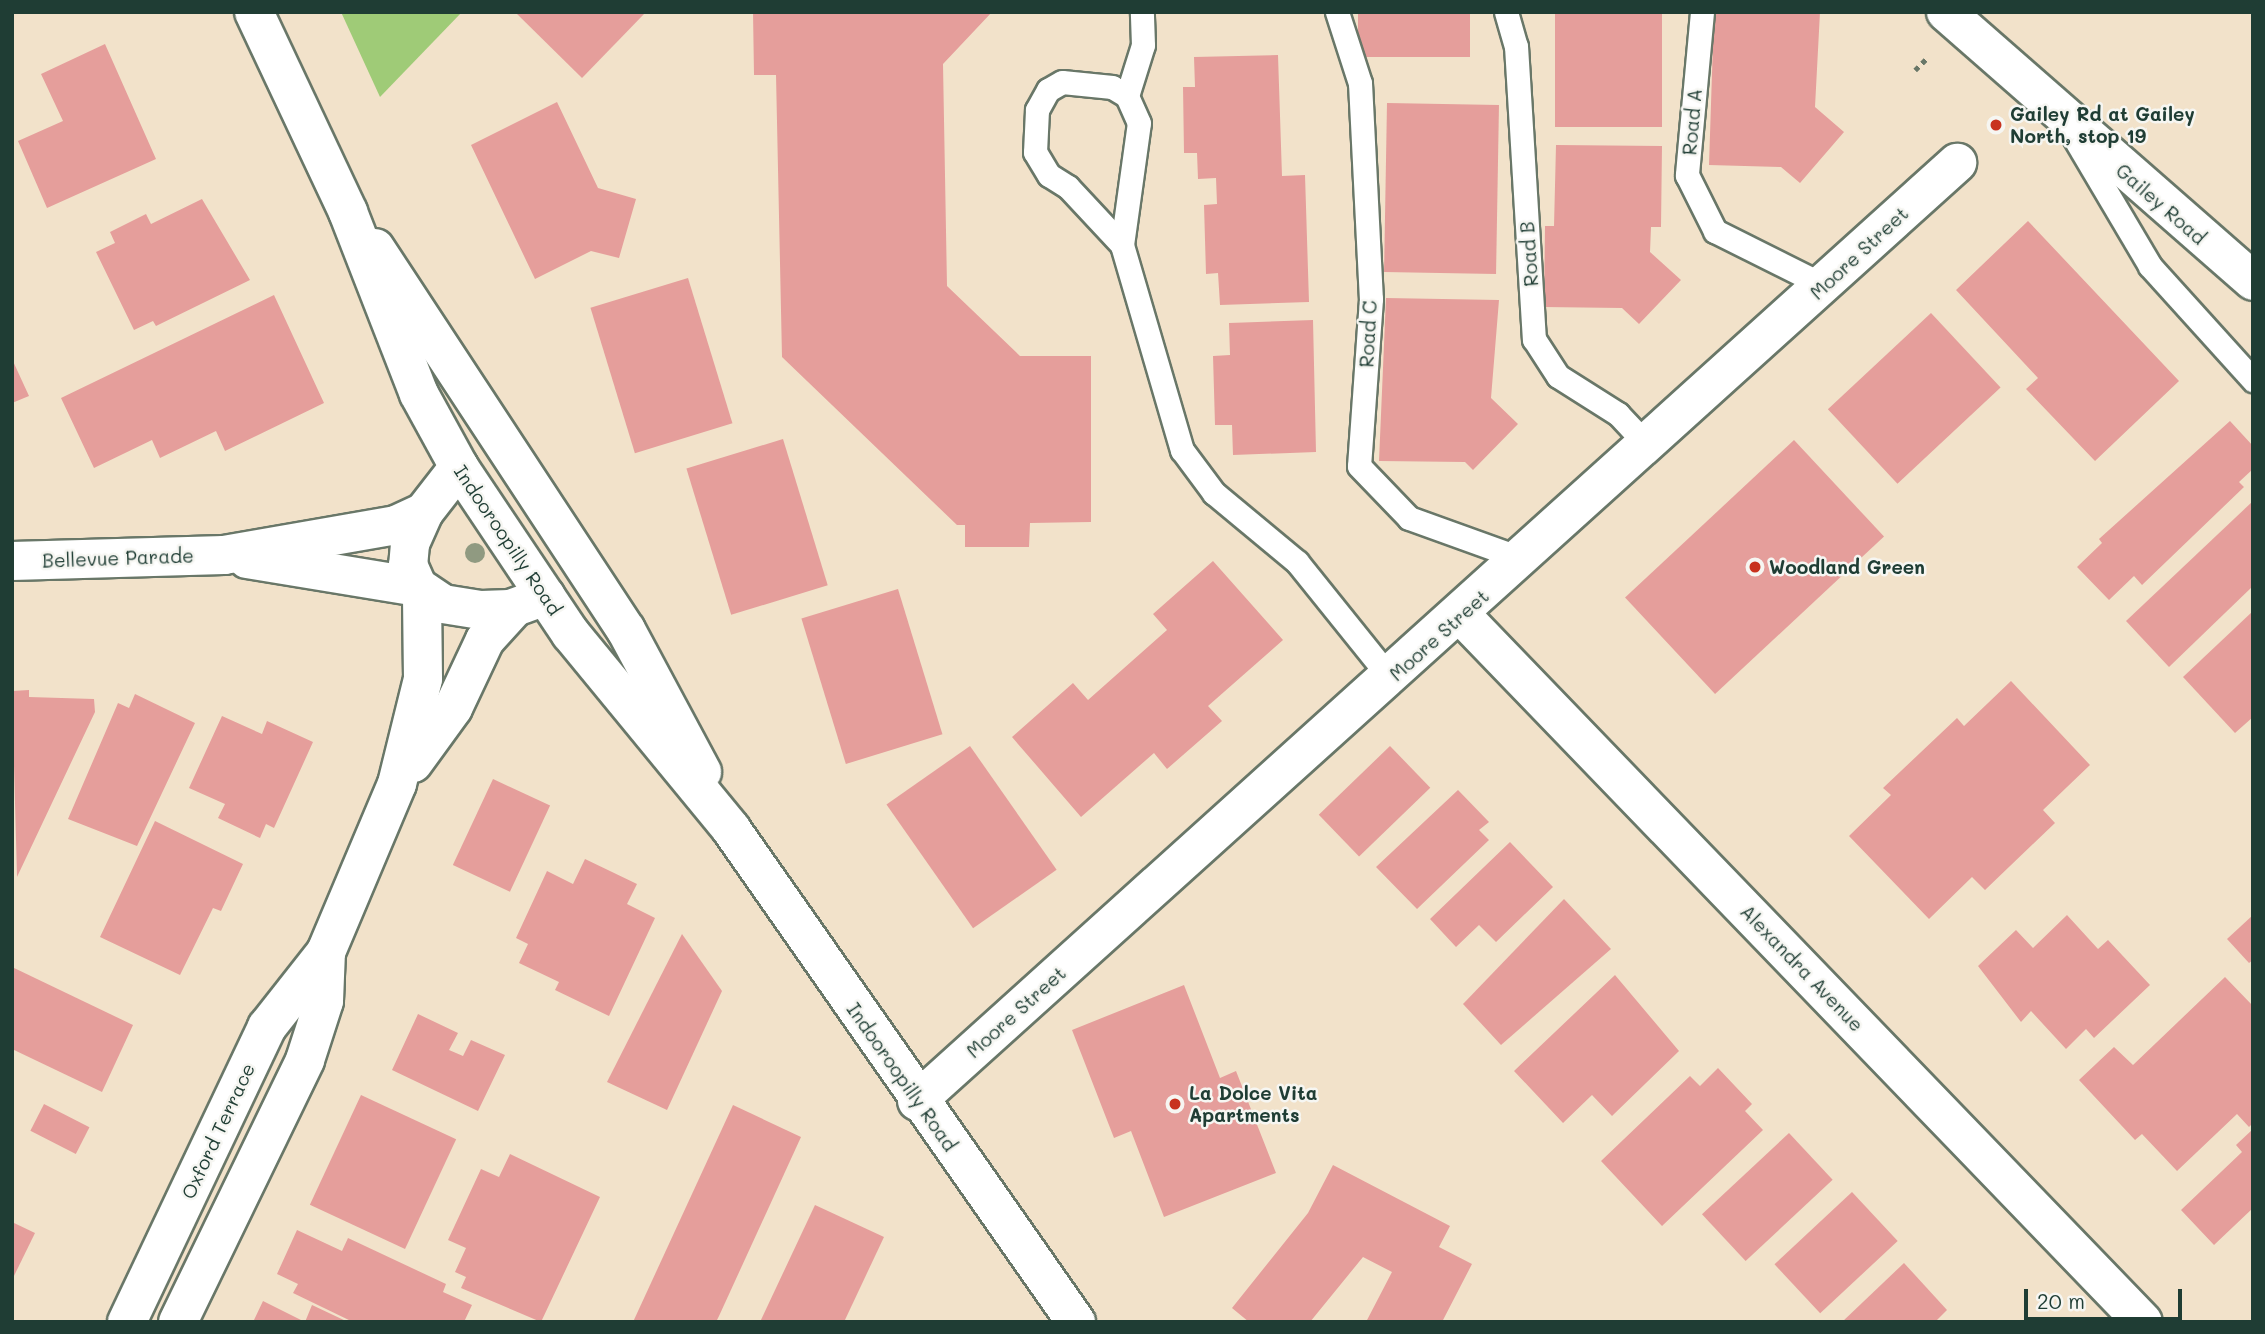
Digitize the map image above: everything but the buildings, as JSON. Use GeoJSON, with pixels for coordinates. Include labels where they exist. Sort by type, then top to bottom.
{"type":"FeatureCollection","features":[{"type":"Feature","properties":{"kind":"street","name":"Gailey Road"},"geometry":{"type":"LineString","coordinates":[[1946,12],[2066,122],[2253,281]]}},
{"type":"Feature","properties":{"kind":"street","name":"Indooroopilly Road"},"geometry":{"type":"LineString","coordinates":[[259,14],[348,212],[413,382],[530,602],[731,830],[917,1101],[1076,1322]]}},
{"type":"Feature","properties":{"kind":"street","name":"Moore Street"},"geometry":{"type":"LineString","coordinates":[[917,1101],[1391,679],[1957,163]]}},
{"type":"Feature","properties":{"kind":"street","name":"Indooroopilly Road"},"geometry":{"type":"LineString","coordinates":[[348,212],[427,320],[538,503],[632,640],[731,830]]}},
{"type":"Feature","properties":{"kind":"street"},"geometry":{"type":"LineString","coordinates":[[424,512],[459,467],[538,503],[530,602]]}},
{"type":"Feature","properties":{"kind":"street","name":"Bellevue Parade"},"geometry":{"type":"LineString","coordinates":[[12,561],[224,555],[396,525],[424,512]]}},
{"type":"Feature","properties":{"kind":"street","name":"Oxford Terrace"},"geometry":{"type":"LineString","coordinates":[[127,1322],[267,1027],[326,952],[397,784],[424,679],[420,589],[408,555],[424,512]]}},
{"type":"Feature","properties":{"kind":"street","name":"Bellevue Parade"},"geometry":{"type":"LineString","coordinates":[[224,555],[420,589],[457,608],[530,602]]}},
{"type":"Feature","properties":{"kind":"street","name":"Oxford Terrace"},"geometry":{"type":"LineString","coordinates":[[397,784],[453,708],[485,640],[530,602]]}},
{"type":"Feature","properties":{"kind":"street","name":"Alexandra Avenue"},"geometry":{"type":"LineString","coordinates":[[1461,615],[2143,1322]]}},
{"type":"Feature","properties":{"kind":"street","name":"Oxford Terrace"},"geometry":{"type":"LineString","coordinates":[[178,1322],[305,1060],[321,1014],[326,952]]}},
{"type":"Feature","properties":{"kind":"lane"},"geometry":{"type":"LineString","coordinates":[[1142,12],[1143,45],[1127,96],[1140,138],[1122,245],[1182,450],[1214,493],[1297,562],[1391,679]]}},
{"type":"Feature","properties":{"kind":"lane","name":"Road C"},"geometry":{"type":"LineString","coordinates":[[1336,12],[1360,83],[1371,299],[1360,466],[1409,518],[1523,559]]}},
{"type":"Feature","properties":{"kind":"lane","name":"Road B"},"geometry":{"type":"LineString","coordinates":[[1506,12],[1516,46],[1534,339],[1558,376],[1618,414],[1647,445]]}},
{"type":"Feature","properties":{"kind":"lane","name":"Road A"},"geometry":{"type":"LineString","coordinates":[[1702,12],[1687,175],[1715,231],[1823,285]]}},
{"type":"Feature","properties":{"kind":"lane"},"geometry":{"type":"LineString","coordinates":[[1122,245],[1068,187],[1049,175],[1035,152],[1033,127],[1048,90],[1062,82],[1099,82],[1127,96]]}},
{"type":"Feature","properties":{"kind":"lane"},"geometry":{"type":"LineString","coordinates":[[2066,122],[2150,266],[2253,380]]}},
{"type":"Feature","properties":{"kind":"path"},"geometry":{"type":"LineString","coordinates":[[1915,70],[1926,59]]}},
{"type":"Feature","properties":{"kind":"green space"},"geometry":{"type":"Polygon","coordinates":[[[341,12],[462,12],[380,97],[341,12]]]}},
{"type":"Feature","properties":{"kind":"place","name":"Gailey Rd at Gailey North, stop 19"},"geometry":{"type":"Point","coordinates":[1996,125]}},
{"type":"Feature","properties":{"kind":"place","name":"Woodland Green"},"geometry":{"type":"Point","coordinates":[1755,567]}},
{"type":"Feature","properties":{"kind":"place","name":"La Dolce Vita Apartments"},"geometry":{"type":"Point","coordinates":[1175,1104]}}]}
